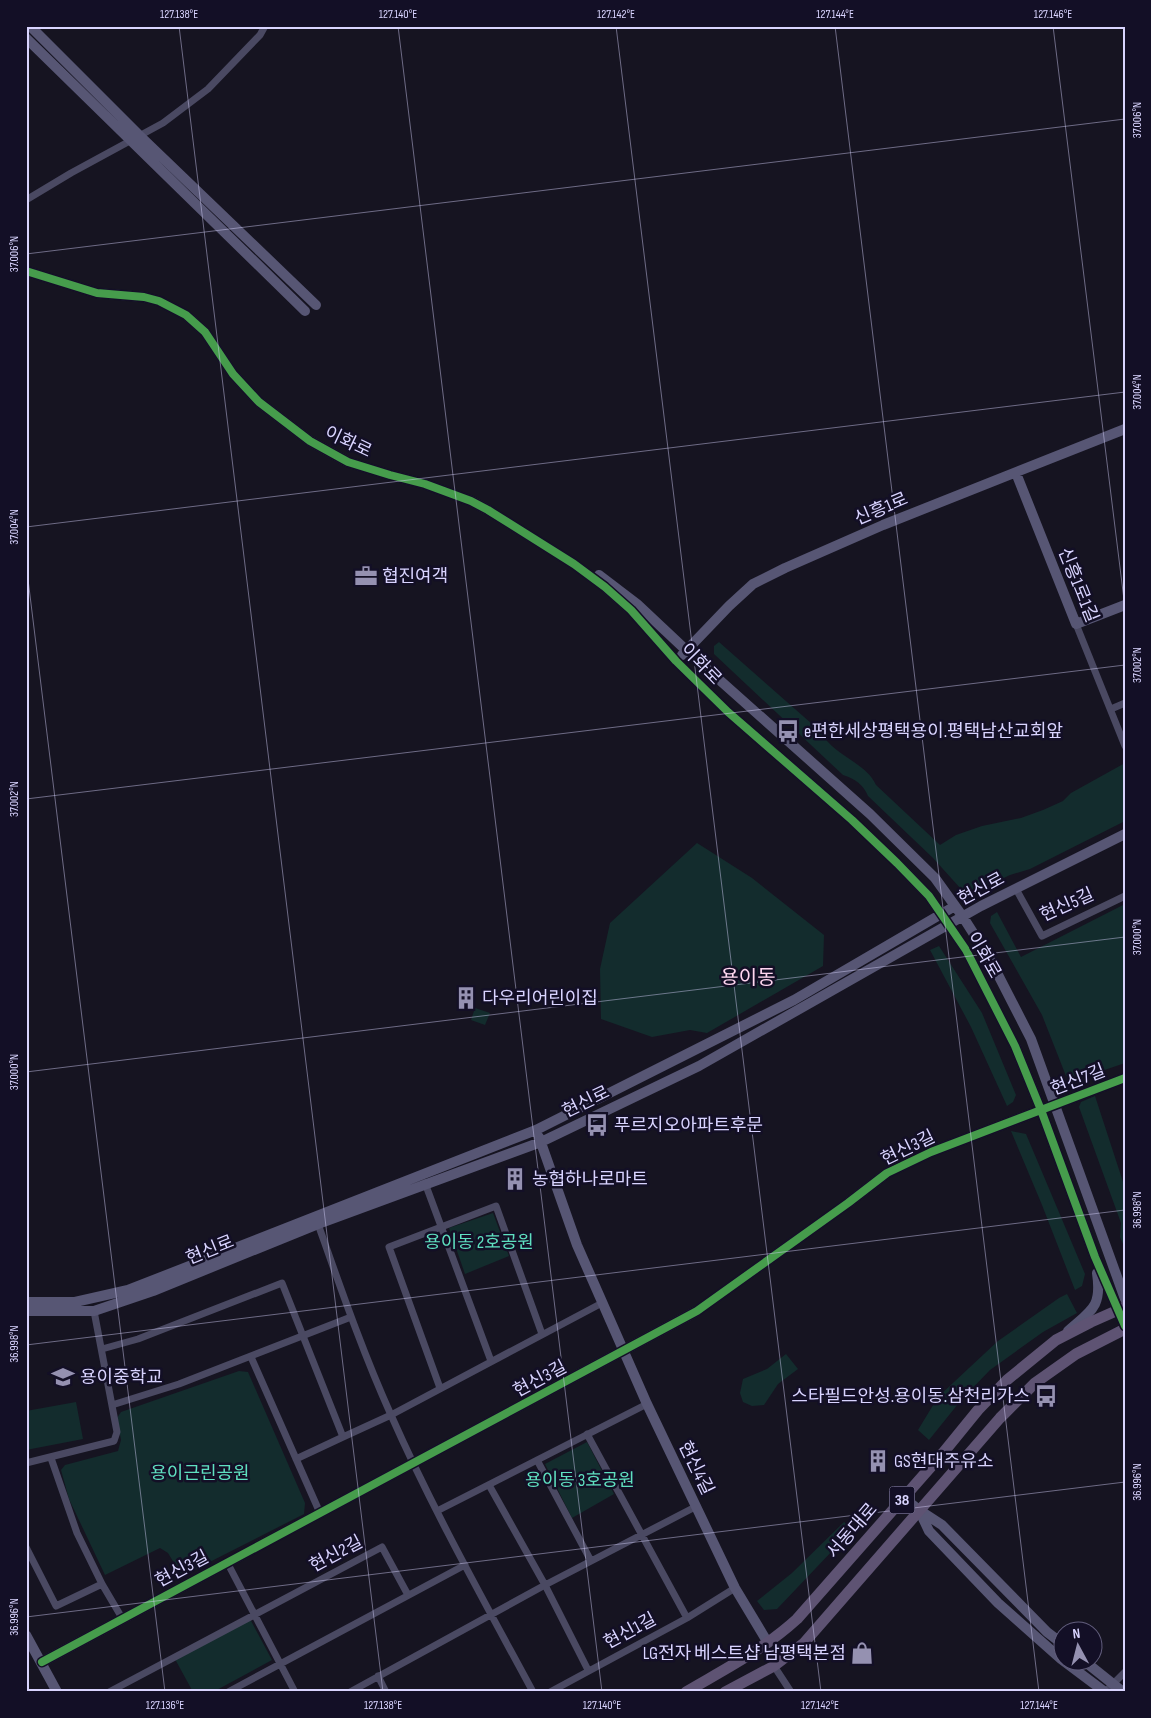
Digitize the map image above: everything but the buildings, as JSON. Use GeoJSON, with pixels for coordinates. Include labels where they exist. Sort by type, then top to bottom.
{"type":"FeatureCollection","features":[{"type":"Feature","properties":{"kind":"main road","name":"서동대로"},"geometry":{"type":"LineString","coordinates":[[686,1692],[768,1643],[796,1619],[990,1398],[1014,1374],[1056,1340],[1121,1308]]}},
{"type":"Feature","properties":{"kind":"main road","name":"38"},"geometry":{"type":"LineString","coordinates":[[725,1692],[774,1666],[804,1643],[1000,1418],[1035,1383],[1076,1354],[1125,1328]]}},
{"type":"Feature","properties":{"kind":"street"},"geometry":{"type":"LineString","coordinates":[[30,26],[140,136],[316,305]]}},
{"type":"Feature","properties":{"kind":"street"},"geometry":{"type":"LineString","coordinates":[[26,200],[163,122],[208,89],[260,35],[265,26]]}},
{"type":"Feature","properties":{"kind":"street"},"geometry":{"type":"LineString","coordinates":[[26,38],[130,142],[305,311]]}},
{"type":"Feature","properties":{"kind":"street","name":"이화로"},"geometry":{"type":"LineString","coordinates":[[26,265],[98,287],[151,294],[165,298],[185,308],[209,330],[235,368],[254,391],[311,434],[363,462],[460,491],[480,500],[545,539],[612,584],[637,604],[870,814],[935,878],[964,916],[992,961],[1031,1039],[1112,1268]]}},
{"type":"Feature","properties":{"kind":"street","name":"이화로"},"geometry":{"type":"LineString","coordinates":[[26,271],[97,293],[144,297],[159,301],[186,315],[205,332],[233,374],[259,402],[310,440],[348,462],[390,476],[452,492],[488,510],[560,555],[605,587],[631,610],[676,660],[728,712],[852,820],[897,863],[929,896],[966,950],[1016,1046],[1095,1257],[1121,1308],[1125,1328]]}},
{"type":"Feature","properties":{"kind":"street","name":"신흥1로"},"geometry":{"type":"LineString","coordinates":[[676,660],[753,584],[784,568],[883,525],[1125,429]]}},
{"type":"Feature","properties":{"kind":"street","name":"신흥1로1길"},"geometry":{"type":"LineString","coordinates":[[1016,473],[1125,746]]}},
{"type":"Feature","properties":{"kind":"street"},"geometry":{"type":"LineString","coordinates":[[1076,624],[1125,605]]}},
{"type":"Feature","properties":{"kind":"street"},"geometry":{"type":"LineString","coordinates":[[1111,709],[1125,703]]}},
{"type":"Feature","properties":{"kind":"street","name":"현신로"},"geometry":{"type":"LineString","coordinates":[[26,1311],[94,1311],[153,1291],[318,1224],[541,1142],[699,1066],[964,916],[1125,834]]}},
{"type":"Feature","properties":{"kind":"street","name":"현신5길"},"geometry":{"type":"LineString","coordinates":[[1016,889],[1042,936],[1125,896]]}},
{"type":"Feature","properties":{"kind":"street","name":"현신로"},"geometry":{"type":"LineString","coordinates":[[26,1302],[75,1302],[128,1290],[536,1130],[794,1000],[955,906]]}},
{"type":"Feature","properties":{"kind":"street","name":"현신7길"},"geometry":{"type":"LineString","coordinates":[[1041,1110],[1125,1078]]}},
{"type":"Feature","properties":{"kind":"street","name":"현신3길"},"geometry":{"type":"LineString","coordinates":[[42,1662],[697,1311],[887,1173],[930,1152],[1041,1110]]}},
{"type":"Feature","properties":{"kind":"street","name":"현신4길"},"geometry":{"type":"LineString","coordinates":[[536,1130],[577,1245],[647,1404],[736,1588],[768,1643]]}},
{"type":"Feature","properties":{"kind":"street"},"geometry":{"type":"LineString","coordinates":[[425,1184],[491,1361]]}},
{"type":"Feature","properties":{"kind":"street"},"geometry":{"type":"LineString","coordinates":[[440,1388],[389,1247],[496,1206],[542,1334]]}},
{"type":"Feature","properties":{"kind":"street"},"geometry":{"type":"LineString","coordinates":[[318,1224],[351,1317],[391,1415],[437,1511],[532,1692]]}},
{"type":"Feature","properties":{"kind":"street"},"geometry":{"type":"LineString","coordinates":[[1056,1340],[1096,1304],[1100,1291],[1095,1257]]}},
{"type":"Feature","properties":{"kind":"street"},"geometry":{"type":"LineString","coordinates":[[1112,1268],[1125,1285]]}},
{"type":"Feature","properties":{"kind":"street"},"geometry":{"type":"LineString","coordinates":[[1112,1268],[1125,1299]]}},
{"type":"Feature","properties":{"kind":"street"},"geometry":{"type":"LineString","coordinates":[[102,1349],[138,1339],[282,1283],[342,1437]]}},
{"type":"Feature","properties":{"kind":"street"},"geometry":{"type":"LineString","coordinates":[[296,1459],[391,1415],[602,1303]]}},
{"type":"Feature","properties":{"kind":"street"},"geometry":{"type":"LineString","coordinates":[[26,1463],[114,1441],[117,1432],[94,1311]]}},
{"type":"Feature","properties":{"kind":"street"},"geometry":{"type":"LineString","coordinates":[[112,1406],[179,1384],[351,1317]]}},
{"type":"Feature","properties":{"kind":"street"},"geometry":{"type":"LineString","coordinates":[[251,1357],[320,1513]]}},
{"type":"Feature","properties":{"kind":"street"},"geometry":{"type":"LineString","coordinates":[[437,1511],[647,1404]]}},
{"type":"Feature","properties":{"kind":"street"},"geometry":{"type":"LineString","coordinates":[[587,1434],[687,1618]]}},
{"type":"Feature","properties":{"kind":"street"},"geometry":{"type":"LineString","coordinates":[[51,1458],[77,1533],[102,1584],[122,1618]]}},
{"type":"Feature","properties":{"kind":"street"},"geometry":{"type":"LineString","coordinates":[[537,1460],[591,1561]]}},
{"type":"Feature","properties":{"kind":"street"},"geometry":{"type":"LineString","coordinates":[[489,1485],[545,1585],[588,1670]]}},
{"type":"Feature","properties":{"kind":"street"},"geometry":{"type":"LineString","coordinates":[[904,1498],[942,1525],[1054,1637]]}},
{"type":"Feature","properties":{"kind":"street"},"geometry":{"type":"LineString","coordinates":[[350,1692],[545,1585],[697,1506]]}},
{"type":"Feature","properties":{"kind":"street"},"geometry":{"type":"LineString","coordinates":[[919,1510],[929,1531],[998,1603],[1060,1659],[1107,1689],[1123,1692]]}},
{"type":"Feature","properties":{"kind":"street","name":"현신2길"},"geometry":{"type":"LineString","coordinates":[[109,1692],[382,1546],[408,1595]]}},
{"type":"Feature","properties":{"kind":"street"},"geometry":{"type":"LineString","coordinates":[[26,1547],[56,1606],[102,1584]]}},
{"type":"Feature","properties":{"kind":"street"},"geometry":{"type":"LineString","coordinates":[[227,1562],[295,1692]]}},
{"type":"Feature","properties":{"kind":"street"},"geometry":{"type":"LineString","coordinates":[[228,1692],[465,1564]]}},
{"type":"Feature","properties":{"kind":"street","name":"현신1길"},"geometry":{"type":"LineString","coordinates":[[550,1692],[687,1618],[736,1588]]}},
{"type":"Feature","properties":{"kind":"street"},"geometry":{"type":"LineString","coordinates":[[26,1635],[57,1692]]}},
{"type":"Feature","properties":{"kind":"street"},"geometry":{"type":"LineString","coordinates":[[774,1666],[791,1692]]}},
{"type":"Feature","properties":{"kind":"street"},"geometry":{"type":"LineString","coordinates":[[1091,1670],[1107,1689]]}},
{"type":"Feature","properties":{"kind":"street"},"geometry":{"type":"LineString","coordinates":[[1107,1689],[1125,1672]]}},
{"type":"Feature","properties":{"kind":"street"},"geometry":{"type":"LineString","coordinates":[[378,1676],[386,1692]]}},
{"type":"Feature","properties":{"kind":"green space"},"geometry":{"type":"Polygon","coordinates":[[[719,642],[820,731],[833,747],[865,770],[876,785],[940,845],[956,835],[982,826],[1021,818],[1043,810],[1063,801],[1071,793],[1125,763],[1125,821],[1030,869],[1010,875],[978,890],[961,889],[933,858],[868,796],[861,785],[843,775],[714,654],[714,646],[719,642]]]}},
{"type":"Feature","properties":{"kind":"green space"},"geometry":{"type":"Polygon","coordinates":[[[697,843],[752,878],[824,935],[823,966],[707,1033],[690,1030],[652,1037],[601,1019],[600,969],[610,923],[697,843]]]}},
{"type":"Feature","properties":{"kind":"green space"},"geometry":{"type":"Polygon","coordinates":[[[1125,904],[1125,1063],[1075,1080],[1066,1076],[1042,1015],[990,923],[991,916],[997,912],[1021,957],[1125,904]]]}},
{"type":"Feature","properties":{"kind":"green space"},"geometry":{"type":"Polygon","coordinates":[[[939,946],[982,1013],[1016,1095],[1013,1102],[1007,1106],[971,1027],[930,950],[939,946]]]}},
{"type":"Feature","properties":{"kind":"green space"},"geometry":{"type":"Polygon","coordinates":[[[475,1008],[490,1013],[485,1025],[471,1020],[475,1008]]]}},
{"type":"Feature","properties":{"kind":"green space"},"geometry":{"type":"Polygon","coordinates":[[[1095,1096],[1125,1188],[1125,1249],[1120,1237],[1121,1223],[1079,1107],[1081,1102],[1095,1096]]]}},
{"type":"Feature","properties":{"kind":"green space"},"geometry":{"type":"Polygon","coordinates":[[[1011,1131],[1026,1134],[1085,1274],[1082,1286],[1075,1290],[1042,1205],[1011,1131]]]}},
{"type":"Feature","properties":{"kind":"green space","name":"용이동 2호공원"},"geometry":{"type":"Polygon","coordinates":[[[493,1213],[509,1256],[465,1274],[449,1228],[493,1213]]]}},
{"type":"Feature","properties":{"kind":"green space"},"geometry":{"type":"Polygon","coordinates":[[[1067,1294],[1077,1313],[1043,1332],[990,1370],[962,1399],[929,1440],[918,1430],[938,1397],[998,1341],[1067,1294]]]}},
{"type":"Feature","properties":{"kind":"green space"},"geometry":{"type":"Polygon","coordinates":[[[786,1354],[798,1369],[778,1384],[764,1405],[752,1406],[743,1402],[740,1393],[743,1379],[767,1369],[786,1354]]]}},
{"type":"Feature","properties":{"kind":"green space","name":"용이근린공원"},"geometry":{"type":"Polygon","coordinates":[[[239,1371],[248,1372],[305,1503],[304,1514],[182,1576],[168,1553],[160,1548],[105,1575],[69,1499],[61,1470],[65,1465],[118,1451],[121,1440],[117,1418],[121,1412],[239,1371]]]}},
{"type":"Feature","properties":{"kind":"green space"},"geometry":{"type":"Polygon","coordinates":[[[76,1402],[83,1439],[26,1450],[26,1411],[76,1402]]]}},
{"type":"Feature","properties":{"kind":"green space","name":"용이동 3호공원"},"geometry":{"type":"Polygon","coordinates":[[[587,1442],[614,1494],[572,1518],[545,1464],[587,1442]]]}},
{"type":"Feature","properties":{"kind":"green space"},"geometry":{"type":"Polygon","coordinates":[[[844,1522],[853,1529],[777,1609],[764,1610],[757,1601],[792,1573],[844,1522]]]}},
{"type":"Feature","properties":{"kind":"green space"},"geometry":{"type":"Polygon","coordinates":[[[250,1619],[272,1660],[213,1692],[193,1692],[175,1659],[250,1619]]]}},
{"type":"Feature","properties":{"kind":"cycle path"},"geometry":{"type":"LineString","coordinates":[[26,271],[97,293],[144,297],[159,301],[186,315],[205,332],[233,374],[259,402],[310,441],[348,462],[425,484],[471,501],[574,564],[605,587],[631,610],[676,661],[728,712],[852,820],[897,863],[929,896],[966,950],[1015,1046],[1041,1110],[1095,1257],[1125,1326]]}},
{"type":"Feature","properties":{"kind":"cycle path"},"geometry":{"type":"LineString","coordinates":[[42,1662],[697,1311],[887,1173],[931,1152],[1125,1078]]}},
{"type":"Feature","properties":{"kind":"place","name":"협진여객"},"geometry":{"type":"Point","coordinates":[366,576]}},
{"type":"Feature","properties":{"kind":"place","name":"e편한세상평택용이.평택남산교회앞"},"geometry":{"type":"Point","coordinates":[788,731]}},
{"type":"Feature","properties":{"kind":"place","name":"다우리어린이집"},"geometry":{"type":"Point","coordinates":[466,998]}},
{"type":"Feature","properties":{"kind":"place","name":"푸르지오아파트후문"},"geometry":{"type":"Point","coordinates":[597,1125]}},
{"type":"Feature","properties":{"kind":"place","name":"농협하나로마트"},"geometry":{"type":"Point","coordinates":[515,1179]}},
{"type":"Feature","properties":{"kind":"place","name":"용이중학교"},"geometry":{"type":"Point","coordinates":[63,1377]}},
{"type":"Feature","properties":{"kind":"place","name":"스타필드안성.용이동.삼천리가스"},"geometry":{"type":"Point","coordinates":[1046,1396]}},
{"type":"Feature","properties":{"kind":"place","name":"GS현대주유소"},"geometry":{"type":"Point","coordinates":[878,1461]}},
{"type":"Feature","properties":{"kind":"place","name":"LG전자 베스트샵 남평택본점"},"geometry":{"type":"Point","coordinates":[862,1653]}},
{"type":"Feature","properties":{"kind":"district","name":"용이동"},"geometry":{"type":"Point","coordinates":[748,978]}}]}
